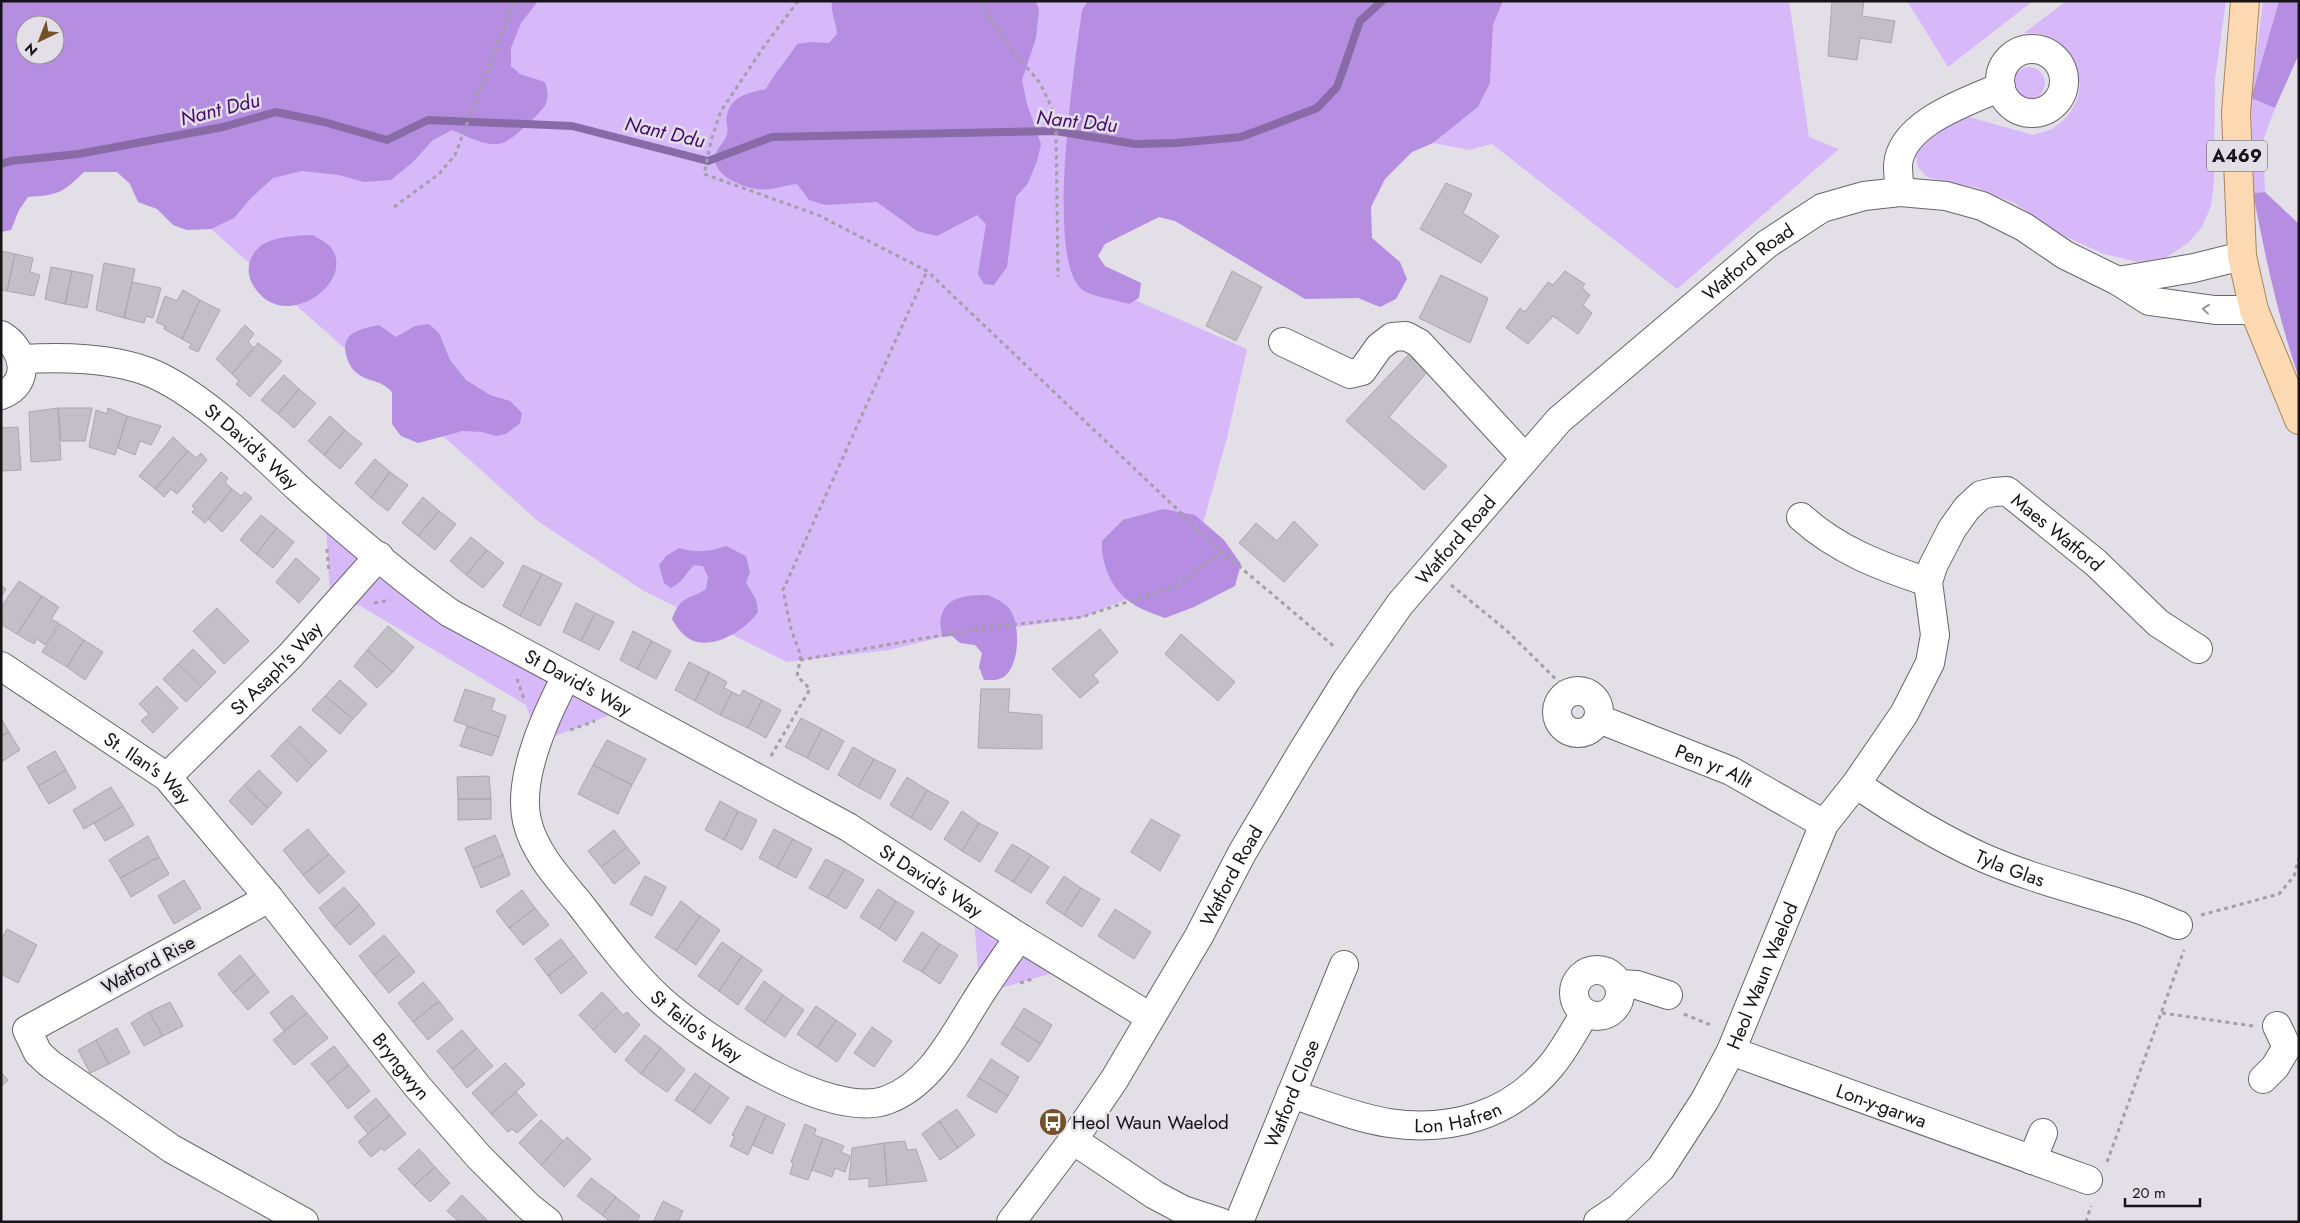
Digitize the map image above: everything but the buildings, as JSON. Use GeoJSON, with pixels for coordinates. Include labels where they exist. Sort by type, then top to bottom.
{"type":"FeatureCollection","features":[{"type":"Feature","properties":{"kind":"main road","name":"A469"},"geometry":{"type":"LineString","coordinates":[[2245,1],[2236,113],[2242,256],[2254,310],[2299,420]]}},
{"type":"Feature","properties":{"kind":"street"},"geometry":{"type":"LineString","coordinates":[[1900,192],[1898,163],[1906,144],[1920,127],[1957,106],[2001,87]]}},
{"type":"Feature","properties":{"kind":"street","name":"Watford Road"},"geometry":{"type":"LineString","coordinates":[[1011,1222],[1073,1140],[1114,1080],[1199,936],[1242,853],[1357,666],[1400,604],[1524,458],[1559,420],[1629,359],[1773,240],[1822,208],[1864,196],[1900,192],[1946,196],[1982,206],[2024,227],[2065,255],[2118,281],[2149,301],[2215,310],[2254,310]]}},
{"type":"Feature","properties":{"kind":"street"},"geometry":{"type":"LineString","coordinates":[[2118,281],[2194,268],[2242,256]]}},
{"type":"Feature","properties":{"kind":"street"},"geometry":{"type":"LineString","coordinates":[[1,335],[11,340],[18,349],[22,359],[19,379],[13,387],[1,395]]}},
{"type":"Feature","properties":{"kind":"street"},"geometry":{"type":"LineString","coordinates":[[1283,342],[1350,374],[1362,371],[1379,347],[1392,337],[1406,336],[1419,343],[1524,458]]}},
{"type":"Feature","properties":{"kind":"street","name":"St David's Way"},"geometry":{"type":"LineString","coordinates":[[22,359],[62,357],[110,363],[149,372],[188,394],[236,431],[318,505],[413,586],[450,613],[848,827],[1019,937],[1150,1017]]}},
{"type":"Feature","properties":{"kind":"street","name":"Maes Watford"},"geometry":{"type":"LineString","coordinates":[[1904,714],[1930,663],[1935,635],[1928,582],[1933,566],[1944,544],[1967,508],[1981,495],[1994,492],[2007,492],[2096,564],[2158,623],[2198,649]]}},
{"type":"Feature","properties":{"kind":"street"},"geometry":{"type":"LineString","coordinates":[[1801,517],[1845,550],[1928,582]]}},
{"type":"Feature","properties":{"kind":"street","name":"St Asaph's Way"},"geometry":{"type":"LineString","coordinates":[[167,777],[290,656],[379,556]]}},
{"type":"Feature","properties":{"kind":"street","name":"St. Ilan's Way"},"geometry":{"type":"LineString","coordinates":[[1,666],[167,777],[269,898]]}},
{"type":"Feature","properties":{"kind":"street","name":"St Teilo's Way"},"geometry":{"type":"LineString","coordinates":[[566,677],[528,768],[524,797],[527,823],[537,847],[609,942],[660,999],[690,1024],[747,1061],[797,1085],[838,1100],[866,1104],[886,1100],[906,1091],[926,1074],[948,1046],[1019,937]]}},
{"type":"Feature","properties":{"kind":"street"},"geometry":{"type":"LineString","coordinates":[[1583,691],[1595,698],[1600,712],[1599,719],[1596,725],[1584,732],[1577,733],[1564,728],[1560,723],[1557,710],[1559,703],[1569,692],[1583,691]]}},
{"type":"Feature","properties":{"kind":"street","name":"Heol Waun Waelod"},"geometry":{"type":"LineString","coordinates":[[1598,1222],[1619,1208],[1661,1168],[1705,1100],[1734,1044],[1824,824],[1856,784],[1904,714]]}},
{"type":"Feature","properties":{"kind":"street","name":"Pen yr Allt"},"geometry":{"type":"LineString","coordinates":[[1599,719],[1731,771],[1824,824]]}},
{"type":"Feature","properties":{"kind":"street","name":"Tyla Glas"},"geometry":{"type":"LineString","coordinates":[[1856,784],[1906,817],[1985,858],[2059,886],[2134,907],[2178,925]]}},
{"type":"Feature","properties":{"kind":"street","name":"Watford Rise"},"geometry":{"type":"LineString","coordinates":[[269,898],[27,1030],[38,1053],[50,1064],[172,1149],[304,1222]]}},
{"type":"Feature","properties":{"kind":"street","name":"Bryngwyn"},"geometry":{"type":"LineString","coordinates":[[269,898],[416,1086],[479,1157],[529,1207],[548,1222]]}},
{"type":"Feature","properties":{"kind":"street","name":"Watford Close"},"geometry":{"type":"LineString","coordinates":[[1239,1222],[1344,965]]}},
{"type":"Feature","properties":{"kind":"street","name":"Lon Hafren"},"geometry":{"type":"LineString","coordinates":[[1291,1094],[1389,1123],[1442,1125],[1476,1117],[1500,1109],[1519,1096],[1550,1068],[1585,1013],[1596,1016],[1604,1015],[1618,1003],[1620,994],[1619,984],[1637,985],[1668,995]]}},
{"type":"Feature","properties":{"kind":"street"},"geometry":{"type":"LineString","coordinates":[[2264,1079],[2274,1067],[2288,1041]]}},
{"type":"Feature","properties":{"kind":"street","name":"Lon-y-garwa"},"geometry":{"type":"LineString","coordinates":[[1734,1044],[2096,1183]]}},
{"type":"Feature","properties":{"kind":"street"},"geometry":{"type":"LineString","coordinates":[[2032,1160],[2043,1133]]}},
{"type":"Feature","properties":{"kind":"street"},"geometry":{"type":"LineString","coordinates":[[1073,1140],[1155,1195],[1183,1210],[1220,1222]]}},
{"type":"Feature","properties":{"kind":"path"},"geometry":{"type":"LineString","coordinates":[[394,207],[440,174],[455,155],[470,122],[514,1]]}},
{"type":"Feature","properties":{"kind":"path"},"geometry":{"type":"LineString","coordinates":[[798,1],[765,45],[721,111],[712,137],[704,174],[818,215],[927,271],[1221,551],[1357,666]]}},
{"type":"Feature","properties":{"kind":"path"},"geometry":{"type":"LineString","coordinates":[[983,1],[990,19],[1007,44],[1040,83],[1052,106],[1056,131],[1058,277]]}},
{"type":"Feature","properties":{"kind":"path"},"geometry":{"type":"LineString","coordinates":[[758,778],[810,688],[797,676],[801,656],[791,628],[783,590],[927,271]]}},
{"type":"Feature","properties":{"kind":"path"},"geometry":{"type":"LineString","coordinates":[[800,660],[983,628],[1082,616],[1178,585],[1221,551]]}},
{"type":"Feature","properties":{"kind":"path"},"geometry":{"type":"LineString","coordinates":[[1431,568],[1506,630],[1569,692]]}},
{"type":"Feature","properties":{"kind":"path"},"geometry":{"type":"LineString","coordinates":[[2086,1222],[2096,1183],[2186,946],[2178,925],[2201,915],[2280,894],[2294,876],[2299,858]]}},
{"type":"Feature","properties":{"kind":"path"},"geometry":{"type":"LineString","coordinates":[[1668,995],[1674,1010],[1734,1044]]}},
{"type":"Feature","properties":{"kind":"path"},"geometry":{"type":"LineString","coordinates":[[2162,1013],[2253,1026],[2288,1041]]}},
{"type":"Feature","properties":{"kind":"shaded area"},"geometry":{"type":"Polygon","coordinates":[[[1,1],[1136,1],[1080,276],[1247,349],[1227,438],[1189,573],[1082,618],[942,637],[889,650],[787,662],[644,591],[539,522],[211,229],[82,118],[1,138],[1,1]]]}},
{"type":"Feature","properties":{"kind":"shaded area"},"geometry":{"type":"Polygon","coordinates":[[[1,1],[538,1],[521,23],[511,48],[511,66],[520,74],[545,82],[547,101],[531,121],[512,138],[503,143],[484,143],[452,130],[433,140],[413,162],[391,180],[364,182],[339,175],[302,171],[273,178],[251,198],[234,218],[211,229],[187,230],[173,225],[157,209],[138,202],[130,184],[117,172],[84,172],[59,192],[28,197],[19,210],[11,230],[1,232],[1,1]]]}},
{"type":"Feature","properties":{"kind":"shaded area"},"geometry":{"type":"Polygon","coordinates":[[[832,1],[1036,1],[1039,10],[1036,38],[1022,80],[1027,104],[1041,144],[1037,161],[1028,183],[1016,197],[1007,267],[994,285],[984,284],[978,274],[986,224],[977,215],[937,236],[917,231],[877,202],[825,205],[809,200],[797,184],[768,189],[753,188],[731,180],[719,170],[715,154],[726,137],[728,129],[727,117],[733,103],[742,96],[766,89],[797,44],[811,42],[829,43],[837,34],[832,1]]]}},
{"type":"Feature","properties":{"kind":"shaded area"},"geometry":{"type":"Polygon","coordinates":[[[1088,1],[1503,1],[1493,25],[1490,83],[1478,107],[1433,143],[1412,152],[1385,179],[1371,207],[1372,238],[1400,262],[1407,279],[1396,299],[1380,307],[1358,298],[1305,299],[1175,221],[1159,217],[1105,244],[1098,256],[1105,266],[1141,283],[1139,298],[1129,304],[1084,291],[1072,274],[1066,243],[1064,203],[1065,159],[1074,70],[1082,10],[1088,1]]]}},
{"type":"Feature","properties":{"kind":"shaded area"},"geometry":{"type":"Polygon","coordinates":[[[1503,1],[1789,1],[1809,137],[1839,149],[1677,289],[1492,144],[1469,150],[1433,143],[1478,107],[1490,83],[1493,25],[1503,1]]]}},
{"type":"Feature","properties":{"kind":"shaded area"},"geometry":{"type":"Polygon","coordinates":[[[1907,1],[2033,1],[1948,67],[1907,1]]]}},
{"type":"Feature","properties":{"kind":"shaded area"},"geometry":{"type":"Polygon","coordinates":[[[2066,1],[2226,1],[2215,80],[2214,182],[2211,206],[2202,227],[2188,243],[2165,258],[2138,262],[2104,254],[2064,236],[2016,204],[1978,188],[1926,176],[1918,167],[1916,156],[1921,147],[1943,128],[1969,117],[2033,135],[2052,129],[2067,117],[2077,101],[2080,84],[2072,63],[2060,45],[2042,34],[2024,33],[2066,1]]]}},
{"type":"Feature","properties":{"kind":"shaded area"},"geometry":{"type":"Polygon","coordinates":[[[2263,1],[2279,1],[2251,98],[2263,1]]]}},
{"type":"Feature","properties":{"kind":"shaded area"},"geometry":{"type":"Polygon","coordinates":[[[2279,1],[2299,1],[2299,54],[2275,108],[2251,98],[2279,1]]]}},
{"type":"Feature","properties":{"kind":"shaded area"},"geometry":{"type":"Polygon","coordinates":[[[2029,67],[2035,68],[2040,72],[2044,77],[2044,89],[2040,94],[2035,98],[2029,99],[2023,98],[2018,94],[2014,89],[2013,83],[2014,77],[2018,72],[2023,68],[2029,67]]]}},
{"type":"Feature","properties":{"kind":"shaded area"},"geometry":{"type":"Polygon","coordinates":[[[2251,98],[2275,108],[2263,141],[2265,192],[2253,193],[2251,98]]]}},
{"type":"Feature","properties":{"kind":"shaded area"},"geometry":{"type":"Polygon","coordinates":[[[2265,192],[2299,224],[2299,378],[2273,286],[2253,193],[2265,192]]]}},
{"type":"Feature","properties":{"kind":"shaded area"},"geometry":{"type":"Polygon","coordinates":[[[313,235],[332,249],[336,263],[333,276],[325,289],[312,299],[297,305],[281,305],[266,299],[253,285],[250,277],[249,265],[254,253],[259,247],[272,240],[313,235]]]}},
{"type":"Feature","properties":{"kind":"shaded area"},"geometry":{"type":"Polygon","coordinates":[[[429,324],[439,333],[450,360],[466,380],[490,395],[510,401],[522,413],[520,423],[506,434],[496,436],[482,432],[463,431],[418,443],[401,436],[392,424],[392,392],[384,385],[361,376],[350,366],[345,350],[346,343],[352,334],[379,325],[396,337],[415,326],[429,324]]]}},
{"type":"Feature","properties":{"kind":"shaded area"},"geometry":{"type":"Polygon","coordinates":[[[1163,509],[1195,515],[1224,540],[1241,564],[1235,586],[1194,607],[1165,618],[1144,610],[1126,599],[1119,592],[1109,576],[1102,550],[1102,541],[1123,520],[1163,509]]]}},
{"type":"Feature","properties":{"kind":"shaded area"},"geometry":{"type":"Polygon","coordinates":[[[325,511],[379,556],[626,709],[539,742],[526,705],[359,605],[331,611],[325,511]]]}},
{"type":"Feature","properties":{"kind":"shaded area"},"geometry":{"type":"Polygon","coordinates":[[[726,546],[746,556],[750,572],[746,583],[756,599],[758,612],[747,624],[732,635],[714,642],[693,641],[682,633],[672,619],[682,602],[706,589],[708,577],[703,566],[694,565],[681,581],[671,588],[664,583],[659,565],[666,556],[679,548],[703,551],[726,546]]]}},
{"type":"Feature","properties":{"kind":"shaded area"},"geometry":{"type":"Polygon","coordinates":[[[988,595],[1002,602],[1010,610],[1015,620],[1017,646],[1014,662],[1006,675],[998,679],[984,680],[979,667],[982,653],[975,645],[960,643],[952,636],[942,637],[940,619],[948,604],[954,600],[967,596],[988,595]]]}},
{"type":"Feature","properties":{"kind":"shaded area"},"geometry":{"type":"Polygon","coordinates":[[[973,907],[1070,968],[980,994],[973,907]]]}},
{"type":"Feature","properties":{"kind":"waterway","name":"Nant Ddu"},"geometry":{"type":"LineString","coordinates":[[1,164],[11,161],[78,154],[223,127],[276,112],[324,122],[387,140],[428,120],[572,126],[708,161],[772,137],[1056,131],[1135,144],[1177,143],[1241,137],[1317,108],[1337,87],[1360,21],[1382,1]]}},
{"type":"Feature","properties":{"kind":"place","name":"Heol Waun Waelod"},"geometry":{"type":"Point","coordinates":[1053,1122]}}]}
